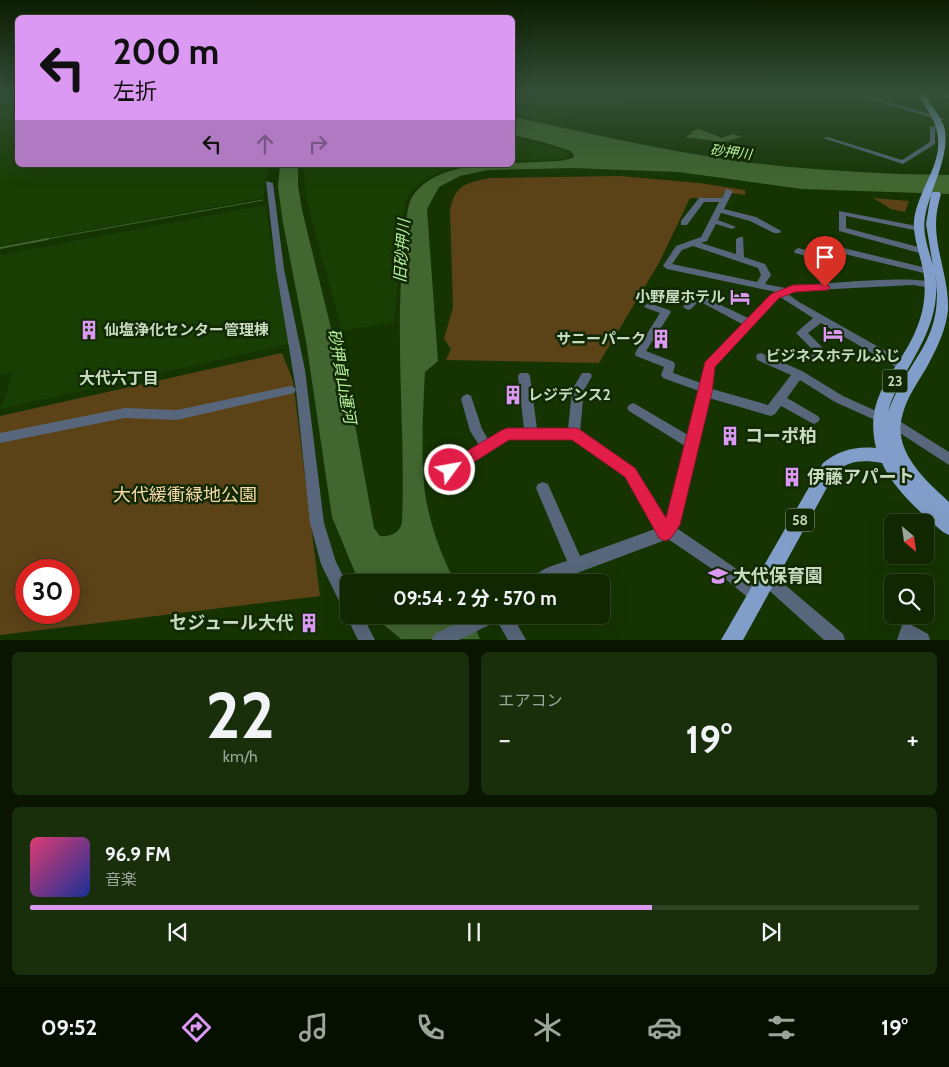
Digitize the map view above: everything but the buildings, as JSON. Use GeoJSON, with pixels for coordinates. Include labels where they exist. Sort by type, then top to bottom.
{"type":"FeatureCollection","features":[{"type":"Feature","properties":{"kind":"main road","name":"23"},"geometry":{"type":"LineString","coordinates":[[936,123],[936,128],[943,140],[947,159],[920,216],[919,229],[923,251],[933,281],[943,300],[938,332],[931,349],[899,406],[886,420],[880,435],[895,458],[914,496],[949,526]]}},
{"type":"Feature","properties":{"kind":"main road","name":"23"},"geometry":{"type":"LineString","coordinates":[[886,420],[884,400],[928,314],[933,281],[929,230],[931,196]]}},
{"type":"Feature","properties":{"kind":"main road","name":"58"},"geometry":{"type":"LineString","coordinates":[[731,640],[834,463],[851,454],[895,458]]}},
{"type":"Feature","properties":{"kind":"main road","name":"23"},"geometry":{"type":"LineString","coordinates":[[895,458],[949,514]]}},
{"type":"Feature","properties":{"kind":"street"},"geometry":{"type":"LineString","coordinates":[[826,138],[903,162],[933,147],[936,128]]}},
{"type":"Feature","properties":{"kind":"street"},"geometry":{"type":"LineString","coordinates":[[268,183],[276,244],[299,370],[317,523],[329,564],[340,587]]}},
{"type":"Feature","properties":{"kind":"street"},"geometry":{"type":"LineString","coordinates":[[729,191],[704,239],[679,248],[667,266],[783,292],[796,304],[903,366]]}},
{"type":"Feature","properties":{"kind":"street"},"geometry":{"type":"LineString","coordinates":[[684,223],[702,200],[724,200]]}},
{"type":"Feature","properties":{"kind":"street"},"geometry":{"type":"LineString","coordinates":[[719,210],[753,219],[777,231]]}},
{"type":"Feature","properties":{"kind":"street"},"geometry":{"type":"LineString","coordinates":[[919,229],[842,213],[842,229],[923,251]]}},
{"type":"Feature","properties":{"kind":"street"},"geometry":{"type":"LineString","coordinates":[[713,221],[732,226]]}},
{"type":"Feature","properties":{"kind":"street"},"geometry":{"type":"LineString","coordinates":[[740,239],[740,259]]}},
{"type":"Feature","properties":{"kind":"street"},"geometry":{"type":"LineString","coordinates":[[693,243],[762,266],[766,275],[760,286]]}},
{"type":"Feature","properties":{"kind":"street"},"geometry":{"type":"LineString","coordinates":[[839,250],[933,281]]}},
{"type":"Feature","properties":{"kind":"street"},"geometry":{"type":"LineString","coordinates":[[798,251],[822,256],[825,287]]}},
{"type":"Feature","properties":{"kind":"street"},"geometry":{"type":"LineString","coordinates":[[552,574],[666,531],[672,525],[705,391],[709,365],[775,296],[793,288],[933,281]]}},
{"type":"Feature","properties":{"kind":"street"},"geometry":{"type":"LineString","coordinates":[[688,307],[698,297],[749,323]]}},
{"type":"Feature","properties":{"kind":"street"},"geometry":{"type":"LineString","coordinates":[[649,306],[666,312],[640,353],[670,366],[667,375],[705,391],[771,412],[798,374]]}},
{"type":"Feature","properties":{"kind":"street"},"geometry":{"type":"LineString","coordinates":[[816,356],[819,349],[802,333],[820,318]]}},
{"type":"Feature","properties":{"kind":"street"},"geometry":{"type":"LineString","coordinates":[[761,357],[798,374],[839,399],[886,420],[949,459]]}},
{"type":"Feature","properties":{"kind":"street"},"geometry":{"type":"LineString","coordinates":[[524,376],[531,434]]}},
{"type":"Feature","properties":{"kind":"street"},"geometry":{"type":"LineString","coordinates":[[574,434],[578,390],[586,376]]}},
{"type":"Feature","properties":{"kind":"street"},"geometry":{"type":"LineString","coordinates":[[0,438],[126,413],[176,415],[290,390]]}},
{"type":"Feature","properties":{"kind":"street"},"geometry":{"type":"LineString","coordinates":[[466,398],[476,431],[487,447]]}},
{"type":"Feature","properties":{"kind":"street"},"geometry":{"type":"LineString","coordinates":[[780,399],[814,419]]}},
{"type":"Feature","properties":{"kind":"street"},"geometry":{"type":"LineString","coordinates":[[633,408],[692,444]]}},
{"type":"Feature","properties":{"kind":"street"},"geometry":{"type":"LineString","coordinates":[[450,470],[507,434],[574,434],[630,472],[666,531],[723,568],[757,594]]}},
{"type":"Feature","properties":{"kind":"street"},"geometry":{"type":"LineString","coordinates":[[543,488],[576,565]]}},
{"type":"Feature","properties":{"kind":"street"},"geometry":{"type":"LineString","coordinates":[[766,578],[837,640]]}},
{"type":"Feature","properties":{"kind":"street"},"geometry":{"type":"LineString","coordinates":[[358,624],[367,640]]}},
{"type":"Feature","properties":{"kind":"street"},"geometry":{"type":"LineString","coordinates":[[440,640],[475,624]]}},
{"type":"Feature","properties":{"kind":"street"},"geometry":{"type":"LineString","coordinates":[[503,624],[518,640]]}},
{"type":"Feature","properties":{"kind":"street"},"geometry":{"type":"LineString","coordinates":[[905,640],[908,631],[922,640]]}},
{"type":"Feature","properties":{"kind":"shaded area"},"geometry":{"type":"Polygon","coordinates":[[[0,123],[15,123],[15,167],[269,167],[263,198],[0,246],[0,123]]]}},
{"type":"Feature","properties":{"kind":"shaded area"},"geometry":{"type":"Polygon","coordinates":[[[515,138],[567,152],[569,156],[557,160],[515,161],[515,138]]]}},
{"type":"Feature","properties":{"kind":"shaded area"},"geometry":{"type":"Polygon","coordinates":[[[303,167],[457,167],[442,171],[425,180],[411,191],[405,203],[394,322],[342,331],[306,198],[303,167]]]}},
{"type":"Feature","properties":{"kind":"shaded area"},"geometry":{"type":"Polygon","coordinates":[[[265,205],[289,344],[1,409],[13,372],[0,375],[0,255],[265,205]]]}},
{"type":"Feature","properties":{"kind":"green space"},"geometry":{"type":"Polygon","coordinates":[[[620,176],[699,183],[745,190],[745,195],[724,192],[721,199],[690,198],[659,263],[599,363],[446,360],[451,349],[444,339],[453,307],[450,211],[458,190],[468,184],[489,178],[620,176]]]}},
{"type":"Feature","properties":{"kind":"green space"},"geometry":{"type":"Polygon","coordinates":[[[873,198],[909,201],[905,212],[891,209],[873,198]]]}},
{"type":"Feature","properties":{"kind":"green space","name":"大代緩衝緑地公園"},"geometry":{"type":"Polygon","coordinates":[[[282,353],[293,381],[320,596],[0,635],[0,416],[282,353]]]}},
{"type":"Feature","properties":{"kind":"water","name":"砂押貞山運河"},"geometry":{"type":"Polygon","coordinates":[[[515,123],[540,123],[737,161],[843,171],[949,175],[949,194],[802,189],[679,172],[573,168],[488,170],[460,176],[439,187],[427,209],[438,361],[425,372],[423,470],[431,522],[439,547],[451,574],[356,574],[332,517],[306,341],[283,223],[278,187],[280,167],[298,167],[298,185],[302,210],[356,430],[374,528],[380,536],[388,536],[397,532],[402,522],[400,306],[408,208],[411,198],[423,184],[446,172],[473,167],[515,167],[515,163],[560,161],[573,158],[574,155],[571,151],[515,135],[515,123]]]}},
{"type":"Feature","properties":{"kind":"water"},"geometry":{"type":"Polygon","coordinates":[[[699,129],[722,138],[733,134],[742,137],[723,142],[685,137],[693,133],[690,132],[699,129]]]}},
{"type":"Feature","properties":{"kind":"water"},"geometry":{"type":"Polygon","coordinates":[[[384,624],[474,624],[480,639],[401,639],[384,624]]]}},
{"type":"Feature","properties":{"kind":"waterway"},"geometry":{"type":"LineString","coordinates":[[41,240],[263,200]]}},
{"type":"Feature","properties":{"kind":"waterway"},"geometry":{"type":"LineString","coordinates":[[0,248],[48,239]]}},
{"type":"Feature","properties":{"kind":"place","name":"小野屋ホテル"},"geometry":{"type":"Point","coordinates":[740,297]}},
{"type":"Feature","properties":{"kind":"place","name":"仙塩浄化センター管理棟"},"geometry":{"type":"Point","coordinates":[89,330]}},
{"type":"Feature","properties":{"kind":"place","name":"ビジネスホテルふじ"},"geometry":{"type":"Point","coordinates":[833,334]}},
{"type":"Feature","properties":{"kind":"place","name":"サニーパーク"},"geometry":{"type":"Point","coordinates":[661,339]}},
{"type":"Feature","properties":{"kind":"place","name":"レジデンス2"},"geometry":{"type":"Point","coordinates":[513,395]}},
{"type":"Feature","properties":{"kind":"place","name":"コーポ柏"},"geometry":{"type":"Point","coordinates":[730,436]}},
{"type":"Feature","properties":{"kind":"place","name":"伊藤アパート"},"geometry":{"type":"Point","coordinates":[792,477]}},
{"type":"Feature","properties":{"kind":"place","name":"大代保育園"},"geometry":{"type":"Point","coordinates":[718,576]}},
{"type":"Feature","properties":{"kind":"place","name":"セジュール大代"},"geometry":{"type":"Point","coordinates":[309,623]}},
{"type":"Feature","properties":{"kind":"district","name":"大代六丁目"},"geometry":{"type":"Point","coordinates":[119,378]}},
{"type":"Feature","properties":{"kind":"route"},"geometry":{"type":"LineString","coordinates":[[450,470],[507,434],[574,434],[630,472],[665,533],[672,525],[705,392],[709,365],[775,296],[793,288],[825,287]]}},
{"type":"Feature","properties":{"kind":"water label","name":"砂押川"},"geometry":{"type":"Point","coordinates":[731,152]}},
{"type":"Feature","properties":{"kind":"water label","name":"旧砂押川"},"geometry":{"type":"Point","coordinates":[402,251]}}]}
